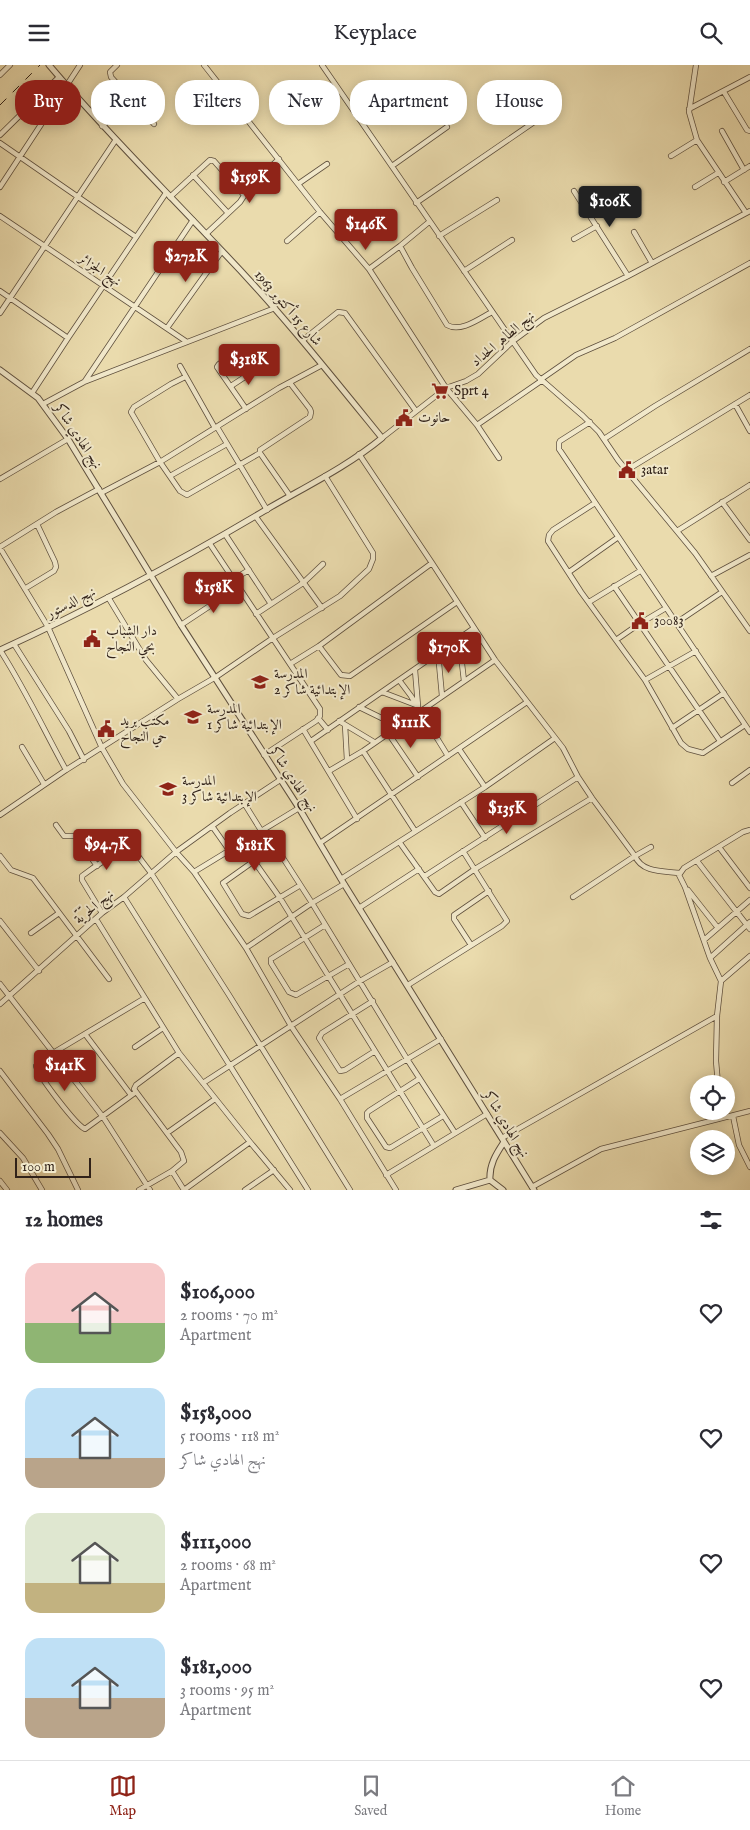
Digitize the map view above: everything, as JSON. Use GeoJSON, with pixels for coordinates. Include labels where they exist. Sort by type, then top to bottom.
{"type":"FeatureCollection","features":[{"type":"Feature","properties":{"kind":"street"},"geometry":{"type":"LineString","coordinates":[[0,75],[10,65]]}},
{"type":"Feature","properties":{"kind":"street","name":"شارع 15 أكتوبر 1963"},"geometry":{"type":"LineString","coordinates":[[49,65],[61,80]]}},
{"type":"Feature","properties":{"kind":"street"},"geometry":{"type":"LineString","coordinates":[[71,80],[80,65]]}},
{"type":"Feature","properties":{"kind":"street"},"geometry":{"type":"LineString","coordinates":[[115,80],[110,74],[111,70],[117,65]]}},
{"type":"Feature","properties":{"kind":"street"},"geometry":{"type":"LineString","coordinates":[[204,65],[320,212],[369,269],[446,388],[477,425],[499,458]]}},
{"type":"Feature","properties":{"kind":"street"},"geometry":{"type":"LineString","coordinates":[[322,65],[540,380],[590,422],[677,531],[750,631]]}},
{"type":"Feature","properties":{"kind":"street"},"geometry":{"type":"LineString","coordinates":[[696,65],[689,117],[697,140],[724,182],[748,212]]}},
{"type":"Feature","properties":{"kind":"street"},"geometry":{"type":"LineString","coordinates":[[0,135],[59,77]]}},
{"type":"Feature","properties":{"kind":"street"},"geometry":{"type":"LineString","coordinates":[[689,109],[750,77]]}},
{"type":"Feature","properties":{"kind":"street"},"geometry":{"type":"LineString","coordinates":[[724,92],[747,130],[750,131]]}},
{"type":"Feature","properties":{"kind":"street","name":"شارع 15 أكتوبر 1963"},"geometry":{"type":"LineString","coordinates":[[81,103],[115,141],[193,220],[275,308],[382,438]]}},
{"type":"Feature","properties":{"kind":"street"},"geometry":{"type":"LineString","coordinates":[[0,187],[42,125]]}},
{"type":"Feature","properties":{"kind":"street"},"geometry":{"type":"LineString","coordinates":[[416,203],[530,125]]}},
{"type":"Feature","properties":{"kind":"street"},"geometry":{"type":"LineString","coordinates":[[392,166],[447,127]]}},
{"type":"Feature","properties":{"kind":"street"},"geometry":{"type":"LineString","coordinates":[[722,131],[744,170]]}},
{"type":"Feature","properties":{"kind":"street"},"geometry":{"type":"LineString","coordinates":[[671,155],[697,140]]}},
{"type":"Feature","properties":{"kind":"street"},"geometry":{"type":"LineString","coordinates":[[0,313],[115,141]]}},
{"type":"Feature","properties":{"kind":"street"},"geometry":{"type":"LineString","coordinates":[[0,143],[136,237]]}},
{"type":"Feature","properties":{"kind":"street"},"geometry":{"type":"LineString","coordinates":[[206,234],[279,159]]}},
{"type":"Feature","properties":{"kind":"street"},"geometry":{"type":"LineString","coordinates":[[32,393],[102,286],[168,195],[206,162],[212,160],[244,195]]}},
{"type":"Feature","properties":{"kind":"street"},"geometry":{"type":"LineString","coordinates":[[298,184],[327,164]]}},
{"type":"Feature","properties":{"kind":"street"},"geometry":{"type":"LineString","coordinates":[[724,182],[750,166]]}},
{"type":"Feature","properties":{"kind":"street"},"geometry":{"type":"LineString","coordinates":[[695,187],[718,173]]}},
{"type":"Feature","properties":{"kind":"street"},"geometry":{"type":"LineString","coordinates":[[193,175],[228,213]]}},
{"type":"Feature","properties":{"kind":"street"},"geometry":{"type":"LineString","coordinates":[[574,191],[628,276]]}},
{"type":"Feature","properties":{"kind":"street"},"geometry":{"type":"LineString","coordinates":[[439,236],[497,201]]}},
{"type":"Feature","properties":{"kind":"street"},"geometry":{"type":"LineString","coordinates":[[286,241],[320,212]]}},
{"type":"Feature","properties":{"kind":"street","name":"نهج الطاهر الحداد"},"geometry":{"type":"LineString","coordinates":[[151,576],[226,535],[359,454],[446,388],[466,381],[478,374],[513,341],[544,318],[748,212]]}},
{"type":"Feature","properties":{"kind":"street","name":"نهج الجزائر"},"geometry":{"type":"LineString","coordinates":[[0,215],[102,286],[167,328],[186,343]]}},
{"type":"Feature","properties":{"kind":"street"},"geometry":{"type":"LineString","coordinates":[[84,382],[193,220]]}},
{"type":"Feature","properties":{"kind":"street"},"geometry":{"type":"LineString","coordinates":[[369,269],[429,222]]}},
{"type":"Feature","properties":{"kind":"street"},"geometry":{"type":"LineString","coordinates":[[574,239],[597,226]]}},
{"type":"Feature","properties":{"kind":"street"},"geometry":{"type":"LineString","coordinates":[[634,232],[652,263]]}},
{"type":"Feature","properties":{"kind":"street"},"geometry":{"type":"LineString","coordinates":[[464,271],[512,240]]}},
{"type":"Feature","properties":{"kind":"street"},"geometry":{"type":"LineString","coordinates":[[400,246],[447,325],[458,328],[492,312]]}},
{"type":"Feature","properties":{"kind":"street"},"geometry":{"type":"LineString","coordinates":[[167,328],[222,251]]}},
{"type":"Feature","properties":{"kind":"street"},"geometry":{"type":"LineString","coordinates":[[477,425],[576,355],[615,338],[750,263]]}},
{"type":"Feature","properties":{"kind":"street"},"geometry":{"type":"LineString","coordinates":[[0,291],[68,337]]}},
{"type":"Feature","properties":{"kind":"street"},"geometry":{"type":"LineString","coordinates":[[43,404],[84,382],[275,308]]}},
{"type":"Feature","properties":{"kind":"street"},"geometry":{"type":"LineString","coordinates":[[303,341],[338,312],[345,313],[416,411]]}},
{"type":"Feature","properties":{"kind":"street"},"geometry":{"type":"LineString","coordinates":[[604,439],[662,401],[750,349]]}},
{"type":"Feature","properties":{"kind":"street"},"geometry":{"type":"LineString","coordinates":[[234,354],[217,366],[246,409]]}},
{"type":"Feature","properties":{"kind":"street"},"geometry":{"type":"LineString","coordinates":[[322,365],[160,462],[37,524],[0,547],[48,627],[102,748],[123,784],[194,872],[246,948],[291,1026],[340,1099],[396,1190]]}},
{"type":"Feature","properties":{"kind":"street"},"geometry":{"type":"LineString","coordinates":[[180,366],[267,510]]}},
{"type":"Feature","properties":{"kind":"street"},"geometry":{"type":"LineString","coordinates":[[231,386],[257,369]]}},
{"type":"Feature","properties":{"kind":"street","name":"نهج الهادي شاكر"},"geometry":{"type":"LineString","coordinates":[[0,370],[32,393],[43,404],[68,439],[181,625],[216,677],[320,843],[533,1188]]}},
{"type":"Feature","properties":{"kind":"street"},"geometry":{"type":"LineString","coordinates":[[185,377],[167,386],[132,410],[133,416],[160,462],[180,491],[187,495],[260,453],[259,450],[311,415],[310,409],[290,383]]}},
{"type":"Feature","properties":{"kind":"street"},"geometry":{"type":"LineString","coordinates":[[627,470],[750,395]]}},
{"type":"Feature","properties":{"kind":"street"},"geometry":{"type":"LineString","coordinates":[[735,404],[750,431]]}},
{"type":"Feature","properties":{"kind":"street"},"geometry":{"type":"LineString","coordinates":[[590,422],[560,441],[558,446],[617,537],[750,732]]}},
{"type":"Feature","properties":{"kind":"street"},"geometry":{"type":"LineString","coordinates":[[0,479],[68,439]]}},
{"type":"Feature","properties":{"kind":"street"},"geometry":{"type":"LineString","coordinates":[[170,476],[227,444]]}},
{"type":"Feature","properties":{"kind":"street"},"geometry":{"type":"LineString","coordinates":[[260,453],[290,496]]}},
{"type":"Feature","properties":{"kind":"street"},"geometry":{"type":"LineString","coordinates":[[359,454],[495,660],[569,757],[578,777],[639,863],[648,869],[680,873],[743,832],[750,830]]}},
{"type":"Feature","properties":{"kind":"street"},"geometry":{"type":"LineString","coordinates":[[0,815],[44,784],[216,677],[273,638],[322,608],[363,576],[372,565],[374,559],[370,547],[325,476]]}},
{"type":"Feature","properties":{"kind":"street"},"geometry":{"type":"LineString","coordinates":[[677,531],[750,485]]}},
{"type":"Feature","properties":{"kind":"street"},"geometry":{"type":"LineString","coordinates":[[722,501],[750,540]]}},
{"type":"Feature","properties":{"kind":"street"},"geometry":{"type":"LineString","coordinates":[[595,503],[549,535],[550,543],[589,602],[645,680],[684,746],[700,753],[706,752],[745,725]]}},
{"type":"Feature","properties":{"kind":"street"},"geometry":{"type":"LineString","coordinates":[[256,517],[322,608]]}},
{"type":"Feature","properties":{"kind":"street"},"geometry":{"type":"LineString","coordinates":[[26,588],[54,571],[56,567],[56,562],[37,524]]}},
{"type":"Feature","properties":{"kind":"street"},"geometry":{"type":"LineString","coordinates":[[226,535],[271,604]]}},
{"type":"Feature","properties":{"kind":"street"},"geometry":{"type":"LineString","coordinates":[[569,572],[617,537]]}},
{"type":"Feature","properties":{"kind":"street"},"geometry":{"type":"LineString","coordinates":[[210,544],[237,588],[318,706],[320,713],[318,718],[264,755]]}},
{"type":"Feature","properties":{"kind":"street"},"geometry":{"type":"LineString","coordinates":[[711,576],[750,555]]}},
{"type":"Feature","properties":{"kind":"street"},"geometry":{"type":"LineString","coordinates":[[290,664],[432,563]]}},
{"type":"Feature","properties":{"kind":"street"},"geometry":{"type":"LineString","coordinates":[[256,614],[303,583],[323,564]]}},
{"type":"Feature","properties":{"kind":"street"},"geometry":{"type":"LineString","coordinates":[[232,580],[248,570]]}},
{"type":"Feature","properties":{"kind":"street"},"geometry":{"type":"LineString","coordinates":[[589,602],[640,571]]}},
{"type":"Feature","properties":{"kind":"street","name":"نهج الدستور"},"geometry":{"type":"LineString","coordinates":[[0,650],[151,576]]}},
{"type":"Feature","properties":{"kind":"street"},"geometry":{"type":"LineString","coordinates":[[614,586],[720,741]]}},
{"type":"Feature","properties":{"kind":"street"},"geometry":{"type":"LineString","coordinates":[[181,625],[237,588]]}},
{"type":"Feature","properties":{"kind":"street"},"geometry":{"type":"LineString","coordinates":[[676,623],[722,592]]}},
{"type":"Feature","properties":{"kind":"street"},"geometry":{"type":"LineString","coordinates":[[108,597],[146,660],[178,699]]}},
{"type":"Feature","properties":{"kind":"street"},"geometry":{"type":"LineString","coordinates":[[319,645],[341,675],[347,677],[457,602]]}},
{"type":"Feature","properties":{"kind":"street"},"geometry":{"type":"LineString","coordinates":[[616,640],[666,608]]}},
{"type":"Feature","properties":{"kind":"street"},"geometry":{"type":"LineString","coordinates":[[312,741],[474,628]]}},
{"type":"Feature","properties":{"kind":"street"},"geometry":{"type":"LineString","coordinates":[[459,639],[464,681]]}},
{"type":"Feature","properties":{"kind":"street"},"geometry":{"type":"LineString","coordinates":[[14,644],[69,731],[84,760]]}},
{"type":"Feature","properties":{"kind":"street"},"geometry":{"type":"LineString","coordinates":[[0,650],[19,680],[41,726],[66,770]]}},
{"type":"Feature","properties":{"kind":"street"},"geometry":{"type":"LineString","coordinates":[[645,680],[696,651]]}},
{"type":"Feature","properties":{"kind":"street"},"geometry":{"type":"LineString","coordinates":[[438,653],[442,696]]}},
{"type":"Feature","properties":{"kind":"street"},"geometry":{"type":"LineString","coordinates":[[330,771],[363,751],[398,726],[418,708],[442,696],[495,660]]}},
{"type":"Feature","properties":{"kind":"street"},"geometry":{"type":"LineString","coordinates":[[415,670],[418,708]]}},
{"type":"Feature","properties":{"kind":"street"},"geometry":{"type":"LineString","coordinates":[[399,680],[448,755]]}},
{"type":"Feature","properties":{"kind":"street"},"geometry":{"type":"LineString","coordinates":[[382,692],[418,708]]}},
{"type":"Feature","properties":{"kind":"street"},"geometry":{"type":"LineString","coordinates":[[672,728],[724,693]]}},
{"type":"Feature","properties":{"kind":"street"},"geometry":{"type":"LineString","coordinates":[[320,843],[526,702]]}},
{"type":"Feature","properties":{"kind":"street"},"geometry":{"type":"LineString","coordinates":[[359,707],[398,726]]}},
{"type":"Feature","properties":{"kind":"street"},"geometry":{"type":"LineString","coordinates":[[318,718],[328,730]]}},
{"type":"Feature","properties":{"kind":"street"},"geometry":{"type":"LineString","coordinates":[[339,721],[374,742]]}},
{"type":"Feature","properties":{"kind":"street"},"geometry":{"type":"LineString","coordinates":[[346,725],[347,760]]}},
{"type":"Feature","properties":{"kind":"street"},"geometry":{"type":"LineString","coordinates":[[303,729],[312,741],[357,819]]}},
{"type":"Feature","properties":{"kind":"street"},"geometry":{"type":"LineString","coordinates":[[388,733],[418,777]]}},
{"type":"Feature","properties":{"kind":"street"},"geometry":{"type":"LineString","coordinates":[[246,948],[292,918],[415,831],[485,787],[555,738]]}},
{"type":"Feature","properties":{"kind":"street"},"geometry":{"type":"LineString","coordinates":[[22,747],[44,784]]}},
{"type":"Feature","properties":{"kind":"street"},"geometry":{"type":"LineString","coordinates":[[459,749],[485,787]]}},
{"type":"Feature","properties":{"kind":"street"},"geometry":{"type":"LineString","coordinates":[[363,751],[415,831]]}},
{"type":"Feature","properties":{"kind":"street"},"geometry":{"type":"LineString","coordinates":[[732,783],[750,770]]}},
{"type":"Feature","properties":{"kind":"street"},"geometry":{"type":"LineString","coordinates":[[425,876],[578,777]]}},
{"type":"Feature","properties":{"kind":"street","name":"نهج الحرّيّة"},"geometry":{"type":"LineString","coordinates":[[0,1004],[102,913],[124,897],[176,852],[244,803],[280,780]]}},
{"type":"Feature","properties":{"kind":"street"},"geometry":{"type":"LineString","coordinates":[[400,843],[435,892],[439,894],[475,869],[592,798]]}},
{"type":"Feature","properties":{"kind":"street"},"geometry":{"type":"LineString","coordinates":[[461,802],[485,838]]}},
{"type":"Feature","properties":{"kind":"street"},"geometry":{"type":"LineString","coordinates":[[244,803],[312,903],[454,1133]]}},
{"type":"Feature","properties":{"kind":"street"},"geometry":{"type":"LineString","coordinates":[[194,872],[298,808]]}},
{"type":"Feature","properties":{"kind":"street"},"geometry":{"type":"LineString","coordinates":[[56,825],[64,836],[76,836],[97,866]]}},
{"type":"Feature","properties":{"kind":"street"},"geometry":{"type":"LineString","coordinates":[[212,826],[229,849]]}},
{"type":"Feature","properties":{"kind":"street"},"geometry":{"type":"LineString","coordinates":[[244,841],[434,1146]]}},
{"type":"Feature","properties":{"kind":"street"},"geometry":{"type":"LineString","coordinates":[[573,897],[651,847]]}},
{"type":"Feature","properties":{"kind":"street"},"geometry":{"type":"LineString","coordinates":[[719,847],[750,888]]}},
{"type":"Feature","properties":{"kind":"street"},"geometry":{"type":"LineString","coordinates":[[102,913],[81,878],[97,866],[130,848],[134,850],[151,873],[261,1045],[350,1190]]}},
{"type":"Feature","properties":{"kind":"street"},"geometry":{"type":"LineString","coordinates":[[276,849],[255,860],[223,883],[242,914],[249,916],[299,886]]}},
{"type":"Feature","properties":{"kind":"street"},"geometry":{"type":"LineString","coordinates":[[408,985],[502,926],[506,921],[464,851]]}},
{"type":"Feature","properties":{"kind":"street"},"geometry":{"type":"LineString","coordinates":[[0,856],[12,870],[33,878],[108,979]]}},
{"type":"Feature","properties":{"kind":"street"},"geometry":{"type":"LineString","coordinates":[[696,861],[736,913],[749,925],[710,958]]}},
{"type":"Feature","properties":{"kind":"street"},"geometry":{"type":"LineString","coordinates":[[359,908],[420,869]]}},
{"type":"Feature","properties":{"kind":"street"},"geometry":{"type":"LineString","coordinates":[[680,873],[679,877],[685,887],[718,928]]}},
{"type":"Feature","properties":{"kind":"street"},"geometry":{"type":"LineString","coordinates":[[685,887],[710,958],[721,981],[717,1016],[717,1075]]}},
{"type":"Feature","properties":{"kind":"street"},"geometry":{"type":"LineString","coordinates":[[471,945],[454,919],[454,915],[489,891]]}},
{"type":"Feature","properties":{"kind":"street"},"geometry":{"type":"LineString","coordinates":[[124,897],[308,1190]]}},
{"type":"Feature","properties":{"kind":"street"},"geometry":{"type":"LineString","coordinates":[[704,940],[750,900]]}},
{"type":"Feature","properties":{"kind":"street"},"geometry":{"type":"LineString","coordinates":[[31,933],[59,913]]}},
{"type":"Feature","properties":{"kind":"street"},"geometry":{"type":"LineString","coordinates":[[96,919],[179,1053],[290,1190]]}},
{"type":"Feature","properties":{"kind":"street"},"geometry":{"type":"LineString","coordinates":[[0,921],[39,971]]}},
{"type":"Feature","properties":{"kind":"street"},"geometry":{"type":"LineString","coordinates":[[324,925],[272,958],[271,963],[289,992],[294,995],[299,993],[349,964]]}},
{"type":"Feature","properties":{"kind":"street"},"geometry":{"type":"LineString","coordinates":[[721,981],[750,956]]}},
{"type":"Feature","properties":{"kind":"street"},"geometry":{"type":"LineString","coordinates":[[203,1083],[360,981],[393,962]]}},
{"type":"Feature","properties":{"kind":"street"},"geometry":{"type":"LineString","coordinates":[[0,984],[103,1117],[149,1188]]}},
{"type":"Feature","properties":{"kind":"street"},"geometry":{"type":"LineString","coordinates":[[134,1094],[87,1129],[82,1128],[47,1085],[36,1067],[54,1053],[145,998]]}},
{"type":"Feature","properties":{"kind":"street"},"geometry":{"type":"LineString","coordinates":[[373,1001],[319,1035],[320,1040],[340,1071],[345,1070],[375,1051]]}},
{"type":"Feature","properties":{"kind":"street"},"geometry":{"type":"LineString","coordinates":[[490,1180],[493,1161],[503,1140],[717,1016]]}},
{"type":"Feature","properties":{"kind":"street"},"geometry":{"type":"LineString","coordinates":[[135,1047],[163,1028]]}},
{"type":"Feature","properties":{"kind":"street"},"geometry":{"type":"LineString","coordinates":[[85,1034],[166,1133],[184,1159],[182,1164],[149,1188],[139,1190]]}},
{"type":"Feature","properties":{"kind":"street"},"geometry":{"type":"LineString","coordinates":[[340,1099],[442,1039]]}},
{"type":"Feature","properties":{"kind":"street"},"geometry":{"type":"LineString","coordinates":[[134,1094],[136,1085],[179,1053]]}},
{"type":"Feature","properties":{"kind":"street"},"geometry":{"type":"LineString","coordinates":[[0,1071],[58,1149],[78,1190]]}},
{"type":"Feature","properties":{"kind":"street"},"geometry":{"type":"LineString","coordinates":[[419,1079],[366,1113],[367,1118],[388,1148],[393,1148],[443,1116]]}},
{"type":"Feature","properties":{"kind":"street"},"geometry":{"type":"LineString","coordinates":[[166,1133],[215,1099]]}},
{"type":"Feature","properties":{"kind":"street"},"geometry":{"type":"LineString","coordinates":[[735,1115],[750,1111]]}},
{"type":"Feature","properties":{"kind":"street"},"geometry":{"type":"LineString","coordinates":[[386,1175],[487,1114]]}},
{"type":"Feature","properties":{"kind":"street"},"geometry":{"type":"LineString","coordinates":[[533,1188],[601,1149],[715,1120]]}},
{"type":"Feature","properties":{"kind":"street"},"geometry":{"type":"LineString","coordinates":[[733,1120],[739,1145],[750,1167]]}},
{"type":"Feature","properties":{"kind":"street"},"geometry":{"type":"LineString","coordinates":[[0,1133],[23,1158],[42,1190]]}},
{"type":"Feature","properties":{"kind":"street"},"geometry":{"type":"LineString","coordinates":[[172,1171],[184,1190],[250,1143]]}},
{"type":"Feature","properties":{"kind":"street"},"geometry":{"type":"LineString","coordinates":[[245,1190],[274,1170]]}},
{"type":"Feature","properties":{"kind":"street"},"geometry":{"type":"LineString","coordinates":[[456,1190],[478,1187],[490,1180]]}},
{"type":"Feature","properties":{"kind":"street"},"geometry":{"type":"LineString","coordinates":[[490,1180],[503,1190]]}},
{"type":"Feature","properties":{"kind":"street"},"geometry":{"type":"LineString","coordinates":[[0,1181],[7,1190]]}},
{"type":"Feature","properties":{"kind":"railway"},"geometry":{"type":"LineString","coordinates":[[0,105],[40,65]]}},
{"type":"Feature","properties":{"kind":"place","name":"Sprt 4"},"geometry":{"type":"Point","coordinates":[440,391]}},
{"type":"Feature","properties":{"kind":"place","name":"حانوت"},"geometry":{"type":"Point","coordinates":[404,418]}},
{"type":"Feature","properties":{"kind":"place","name":"3atar"},"geometry":{"type":"Point","coordinates":[627,470]}},
{"type":"Feature","properties":{"kind":"place","name":"30083"},"geometry":{"type":"Point","coordinates":[640,621]}},
{"type":"Feature","properties":{"kind":"place","name":"دار الشباب بحي النجاح"},"geometry":{"type":"Point","coordinates":[92,639]}},
{"type":"Feature","properties":{"kind":"place","name":"المدرسة الإبتدائية شاكر 2"},"geometry":{"type":"Point","coordinates":[260,682]}},
{"type":"Feature","properties":{"kind":"place","name":"المدرسة الإبتدائية شاكر 1"},"geometry":{"type":"Point","coordinates":[193,717]}},
{"type":"Feature","properties":{"kind":"place","name":"مكتب بريد حي النجاح"},"geometry":{"type":"Point","coordinates":[106,729]}},
{"type":"Feature","properties":{"kind":"place","name":"المدرسة الإبتدائية شاكر 3"},"geometry":{"type":"Point","coordinates":[168,789]}}]}
